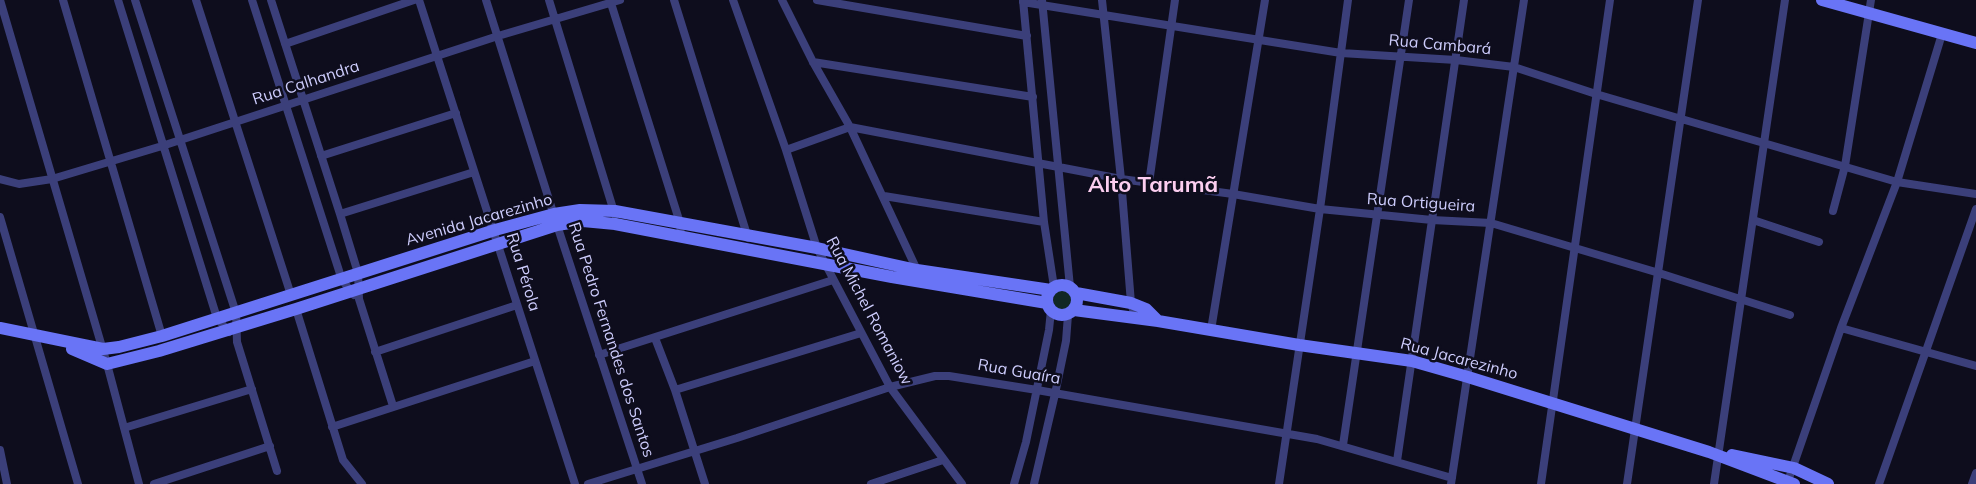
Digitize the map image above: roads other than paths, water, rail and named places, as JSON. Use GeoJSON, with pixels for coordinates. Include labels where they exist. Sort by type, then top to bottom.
{"type":"FeatureCollection","features":[{"type":"Feature","properties":{"kind":"street"},"geometry":{"type":"LineString","coordinates":[[0,0],[103,349],[139,484]]}},
{"type":"Feature","properties":{"kind":"street"},"geometry":{"type":"LineString","coordinates":[[63,0],[162,336]]}},
{"type":"Feature","properties":{"kind":"street"},"geometry":{"type":"LineString","coordinates":[[118,0],[217,318],[231,328],[237,342],[277,471]]}},
{"type":"Feature","properties":{"kind":"street"},"geometry":{"type":"LineString","coordinates":[[135,0],[236,313],[231,328]]}},
{"type":"Feature","properties":{"kind":"street"},"geometry":{"type":"LineString","coordinates":[[196,0],[291,295]]}},
{"type":"Feature","properties":{"kind":"street"},"geometry":{"type":"LineString","coordinates":[[252,0],[342,280],[357,293]]}},
{"type":"Feature","properties":{"kind":"street"},"geometry":{"type":"LineString","coordinates":[[271,0],[358,273],[357,293],[393,406]]}},
{"type":"Feature","properties":{"kind":"street"},"geometry":{"type":"LineString","coordinates":[[285,44],[414,0]]}},
{"type":"Feature","properties":{"kind":"street","name":"Rua Pérola"},"geometry":{"type":"LineString","coordinates":[[419,0],[575,484]]}},
{"type":"Feature","properties":{"kind":"street","name":"Rua Pedro Fernandes dos Santos"},"geometry":{"type":"LineString","coordinates":[[486,0],[642,484]]}},
{"type":"Feature","properties":{"kind":"street"},"geometry":{"type":"LineString","coordinates":[[549,0],[615,218]]}},
{"type":"Feature","properties":{"kind":"street"},"geometry":{"type":"LineString","coordinates":[[674,0],[751,250]]}},
{"type":"Feature","properties":{"kind":"street","name":"Rua Michel Romaniow"},"geometry":{"type":"LineString","coordinates":[[733,0],[786,150],[817,248],[890,387],[962,484]]}},
{"type":"Feature","properties":{"kind":"street"},"geometry":{"type":"LineString","coordinates":[[782,0],[850,128],[917,270]]}},
{"type":"Feature","properties":{"kind":"street"},"geometry":{"type":"LineString","coordinates":[[817,0],[1027,36]]}},
{"type":"Feature","properties":{"kind":"street"},"geometry":{"type":"LineString","coordinates":[[1102,0],[1121,179],[1131,303],[1136,319]]}},
{"type":"Feature","properties":{"kind":"street"},"geometry":{"type":"LineString","coordinates":[[1149,183],[1175,0]]}},
{"type":"Feature","properties":{"kind":"street"},"geometry":{"type":"LineString","coordinates":[[1211,330],[1265,0]]}},
{"type":"Feature","properties":{"kind":"street"},"geometry":{"type":"LineString","coordinates":[[1279,484],[1348,0]]}},
{"type":"Feature","properties":{"kind":"street"},"geometry":{"type":"LineString","coordinates":[[1343,445],[1409,0]]}},
{"type":"Feature","properties":{"kind":"street"},"geometry":{"type":"LineString","coordinates":[[1397,461],[1464,0]]}},
{"type":"Feature","properties":{"kind":"street"},"geometry":{"type":"LineString","coordinates":[[1452,481],[1524,0]]}},
{"type":"Feature","properties":{"kind":"street"},"geometry":{"type":"LineString","coordinates":[[1541,484],[1610,0]]}},
{"type":"Feature","properties":{"kind":"street"},"geometry":{"type":"LineString","coordinates":[[1627,484],[1698,0]]}},
{"type":"Feature","properties":{"kind":"street"},"geometry":{"type":"LineString","coordinates":[[1714,484],[1716,453],[1785,0]]}},
{"type":"Feature","properties":{"kind":"street"},"geometry":{"type":"LineString","coordinates":[[1822,0],[1976,43]]}},
{"type":"Feature","properties":{"kind":"street"},"geometry":{"type":"LineString","coordinates":[[1833,212],[1845,166],[1871,0]]}},
{"type":"Feature","properties":{"kind":"street"},"geometry":{"type":"LineString","coordinates":[[614,1],[680,223],[681,236]]}},
{"type":"Feature","properties":{"kind":"street","name":"Rua Calhandra"},"geometry":{"type":"LineString","coordinates":[[0,179],[19,184],[52,178],[162,146],[438,55],[614,1]]}},
{"type":"Feature","properties":{"kind":"street"},"geometry":{"type":"LineString","coordinates":[[1014,484],[1037,390],[1051,298],[1023,1]]}},
{"type":"Feature","properties":{"kind":"street","name":"Rua Cambará"},"geometry":{"type":"LineString","coordinates":[[1023,1],[1341,53],[1456,60],[1514,67],[1596,94],[1897,182],[1976,194]]}},
{"type":"Feature","properties":{"kind":"street"},"geometry":{"type":"LineString","coordinates":[[1034,484],[1071,312],[1078,302],[1073,290],[1042,3]]}},
{"type":"Feature","properties":{"kind":"street"},"geometry":{"type":"LineString","coordinates":[[1791,483],[1841,328],[1897,182],[1942,34]]}},
{"type":"Feature","properties":{"kind":"street"},"geometry":{"type":"LineString","coordinates":[[813,62],[1033,97]]}},
{"type":"Feature","properties":{"kind":"street"},"geometry":{"type":"LineString","coordinates":[[321,156],[456,113]]}},
{"type":"Feature","properties":{"kind":"street"},"geometry":{"type":"LineString","coordinates":[[786,150],[850,128]]}},
{"type":"Feature","properties":{"kind":"street","name":"Rua Ortigueira"},"geometry":{"type":"LineString","coordinates":[[850,128],[1121,179],[1233,194],[1320,209],[1432,220],[1491,223],[1790,315]]}},
{"type":"Feature","properties":{"kind":"street"},"geometry":{"type":"LineString","coordinates":[[340,214],[474,172]]}},
{"type":"Feature","properties":{"kind":"street"},"geometry":{"type":"LineString","coordinates":[[884,196],[1044,222]]}},
{"type":"Feature","properties":{"kind":"street"},"geometry":{"type":"LineString","coordinates":[[1879,484],[1976,209]]}},
{"type":"Feature","properties":{"kind":"street"},"geometry":{"type":"LineString","coordinates":[[0,217],[78,484]]}},
{"type":"Feature","properties":{"kind":"street","name":"Avenida Jacarezinho"},"geometry":{"type":"LineString","coordinates":[[615,218],[681,236],[892,277],[1051,298]]}},
{"type":"Feature","properties":{"kind":"street","name":"Avenida Jacarezinho"},"geometry":{"type":"LineString","coordinates":[[103,349],[162,336],[495,230],[556,219],[583,221],[615,218],[680,223],[817,248],[1051,298]]}},
{"type":"Feature","properties":{"kind":"street","name":"Avenida Jacarezinho"},"geometry":{"type":"LineString","coordinates":[[107,364],[357,293],[499,244],[556,219]]}},
{"type":"Feature","properties":{"kind":"street"},"geometry":{"type":"LineString","coordinates":[[1753,220],[1819,242]]}},
{"type":"Feature","properties":{"kind":"street"},"geometry":{"type":"LineString","coordinates":[[0,252],[12,255]]}},
{"type":"Feature","properties":{"kind":"street"},"geometry":{"type":"LineString","coordinates":[[599,355],[833,280]]}},
{"type":"Feature","properties":{"kind":"street"},"geometry":{"type":"LineString","coordinates":[[1051,298],[1062,285],[1073,290]]}},
{"type":"Feature","properties":{"kind":"street","name":"Rua Jacarezinho"},"geometry":{"type":"LineString","coordinates":[[1073,290],[1131,303],[1146,309],[1158,321]]}},
{"type":"Feature","properties":{"kind":"street"},"geometry":{"type":"LineString","coordinates":[[1051,298],[1058,315],[1071,312]]}},
{"type":"Feature","properties":{"kind":"street"},"geometry":{"type":"LineString","coordinates":[[375,352],[517,305]]}},
{"type":"Feature","properties":{"kind":"street"},"geometry":{"type":"LineString","coordinates":[[296,309],[343,460],[358,483]]}},
{"type":"Feature","properties":{"kind":"street","name":"Rua Jacarezinho"},"geometry":{"type":"LineString","coordinates":[[1071,312],[1158,321],[1412,361],[1716,453],[1791,483]]}},
{"type":"Feature","properties":{"kind":"street"},"geometry":{"type":"LineString","coordinates":[[0,328],[103,349]]}},
{"type":"Feature","properties":{"kind":"street"},"geometry":{"type":"LineString","coordinates":[[1841,328],[1976,366]]}},
{"type":"Feature","properties":{"kind":"street"},"geometry":{"type":"LineString","coordinates":[[675,390],[861,333]]}},
{"type":"Feature","properties":{"kind":"street"},"geometry":{"type":"LineString","coordinates":[[655,338],[675,390],[705,484]]}},
{"type":"Feature","properties":{"kind":"street"},"geometry":{"type":"LineString","coordinates":[[51,339],[107,364]]}},
{"type":"Feature","properties":{"kind":"street"},"geometry":{"type":"LineString","coordinates":[[332,427],[535,362]]}},
{"type":"Feature","properties":{"kind":"street","name":"Rua Guaíra"},"geometry":{"type":"LineString","coordinates":[[588,484],[890,387],[942,376],[1286,433],[1343,445],[1452,481]]}},
{"type":"Feature","properties":{"kind":"street"},"geometry":{"type":"LineString","coordinates":[[124,428],[252,389]]}},
{"type":"Feature","properties":{"kind":"street"},"geometry":{"type":"LineString","coordinates":[[154,484],[270,446]]}},
{"type":"Feature","properties":{"kind":"street"},"geometry":{"type":"LineString","coordinates":[[0,450],[7,484]]}},
{"type":"Feature","properties":{"kind":"street","name":"Rua Jacarezinho"},"geometry":{"type":"LineString","coordinates":[[1716,453],[1794,468],[1828,484]]}},
{"type":"Feature","properties":{"kind":"street"},"geometry":{"type":"LineString","coordinates":[[871,484],[943,460]]}},
{"type":"Feature","properties":{"kind":"street"},"geometry":{"type":"LineString","coordinates":[[1972,484],[1976,473]]}},
{"type":"Feature","properties":{"kind":"district","name":"Alto Tarumã"},"geometry":{"type":"Point","coordinates":[1153,185]}}]}
